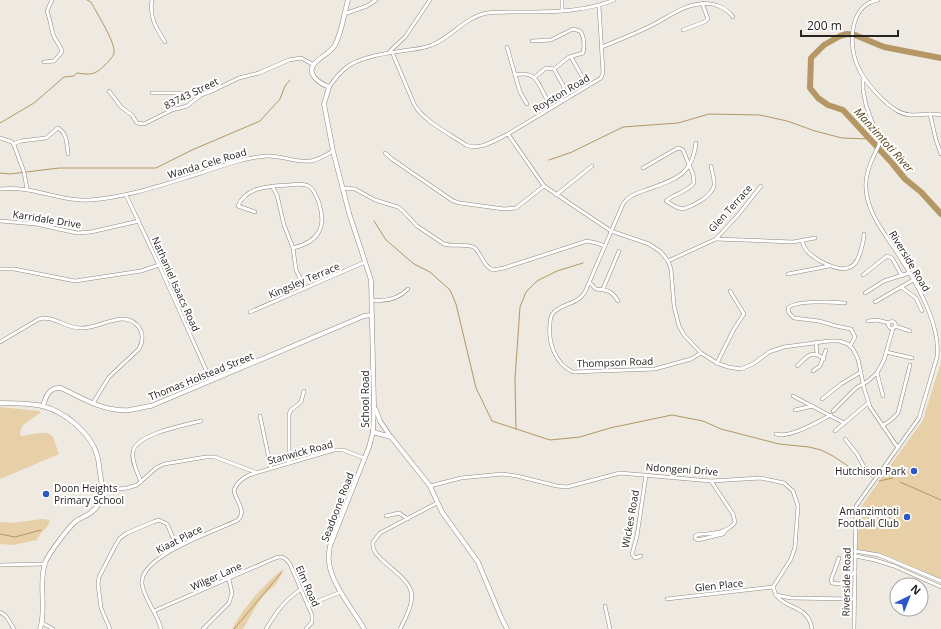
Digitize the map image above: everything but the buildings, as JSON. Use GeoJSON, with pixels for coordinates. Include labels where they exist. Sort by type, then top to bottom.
{"type":"FeatureCollection","features":[{"type":"Feature","properties":{"kind":"street"},"geometry":{"type":"LineString","coordinates":[[44,62],[54,61],[62,52],[61,46],[53,35],[52,26],[46,11],[52,0]]}},
{"type":"Feature","properties":{"kind":"street"},"geometry":{"type":"LineString","coordinates":[[152,0],[152,19],[165,42]]}},
{"type":"Feature","properties":{"kind":"street"},"geometry":{"type":"LineString","coordinates":[[328,87],[316,80],[312,72],[314,65],[333,48],[348,0]]}},
{"type":"Feature","properties":{"kind":"street"},"geometry":{"type":"LineString","coordinates":[[344,14],[367,6],[376,0]]}},
{"type":"Feature","properties":{"kind":"street"},"geometry":{"type":"LineString","coordinates":[[391,52],[405,37],[430,0]]}},
{"type":"Feature","properties":{"kind":"street"},"geometry":{"type":"LineString","coordinates":[[562,0],[562,10]]}},
{"type":"Feature","properties":{"kind":"street"},"geometry":{"type":"LineString","coordinates":[[333,151],[324,104],[328,87],[348,66],[363,59],[391,52],[432,46],[478,15],[562,10],[599,6],[614,0]]}},
{"type":"Feature","properties":{"kind":"street"},"geometry":{"type":"LineString","coordinates":[[878,0],[870,2],[859,11],[854,26],[853,46],[855,62],[863,77],[888,104],[900,112],[913,116],[930,114],[941,115]]}},
{"type":"Feature","properties":{"kind":"street"},"geometry":{"type":"LineString","coordinates":[[683,30],[708,19],[702,3]]}},
{"type":"Feature","properties":{"kind":"street"},"geometry":{"type":"LineString","coordinates":[[602,47],[659,22],[685,8],[702,3],[723,8],[730,12],[733,17]]}},
{"type":"Feature","properties":{"kind":"street","name":"Royston Road"},"geometry":{"type":"LineString","coordinates":[[391,52],[416,108],[425,117],[466,145],[472,147],[482,146],[508,134],[601,78],[603,73],[599,6]]}},
{"type":"Feature","properties":{"kind":"street"},"geometry":{"type":"LineString","coordinates":[[532,41],[551,40],[573,29],[577,29],[582,34],[584,51],[571,57],[554,69],[546,68],[535,77]]}},
{"type":"Feature","properties":{"kind":"street"},"geometry":{"type":"LineString","coordinates":[[507,47],[520,92],[527,104]]}},
{"type":"Feature","properties":{"kind":"street"},"geometry":{"type":"LineString","coordinates":[[571,57],[583,78]]}},
{"type":"Feature","properties":{"kind":"street","name":"83743 Street"},"geometry":{"type":"LineString","coordinates":[[109,91],[121,107],[141,124],[150,122],[172,110],[186,106],[198,96],[239,78],[259,73],[294,58],[301,58],[314,65]]}},
{"type":"Feature","properties":{"kind":"street"},"geometry":{"type":"LineString","coordinates":[[554,69],[564,87],[561,102]]}},
{"type":"Feature","properties":{"kind":"street"},"geometry":{"type":"LineString","coordinates":[[515,75],[527,74],[535,77],[546,98]]}},
{"type":"Feature","properties":{"kind":"street","name":"Riverside Road"},"geometry":{"type":"LineString","coordinates":[[854,629],[856,506],[921,413],[937,357],[938,347],[927,306],[913,280],[879,226],[866,194],[866,181],[873,157],[879,145],[879,141],[866,105],[863,90],[863,77]]}},
{"type":"Feature","properties":{"kind":"street"},"geometry":{"type":"LineString","coordinates":[[152,93],[185,93],[198,96]]}},
{"type":"Feature","properties":{"kind":"street"},"geometry":{"type":"LineString","coordinates":[[930,114],[941,154]]}},
{"type":"Feature","properties":{"kind":"street"},"geometry":{"type":"LineString","coordinates":[[0,138],[14,144],[21,141],[46,138],[58,128],[66,138],[68,154]]}},
{"type":"Feature","properties":{"kind":"street"},"geometry":{"type":"LineString","coordinates":[[508,134],[544,186],[611,231],[650,244],[662,252],[668,261],[672,275],[674,306],[679,326],[684,335],[701,354],[728,367],[741,368],[748,366],[763,354],[778,348],[816,342],[834,341],[844,343],[850,346],[856,353],[868,403],[898,448]]}},
{"type":"Feature","properties":{"kind":"street"},"geometry":{"type":"LineString","coordinates":[[690,166],[695,152],[696,143]]}},
{"type":"Feature","properties":{"kind":"street"},"geometry":{"type":"LineString","coordinates":[[14,144],[24,172],[27,189]]}},
{"type":"Feature","properties":{"kind":"street"},"geometry":{"type":"LineString","coordinates":[[642,168],[669,152],[679,148],[685,152],[695,178],[694,183],[681,194],[666,200],[668,204],[680,209],[694,204],[710,193],[714,183],[711,166]]}},
{"type":"Feature","properties":{"kind":"street","name":"School Road"},"geometry":{"type":"LineString","coordinates":[[333,151],[342,188],[370,280],[372,300],[373,432],[391,437]]}},
{"type":"Feature","properties":{"kind":"street","name":"Wanda Cele Road"},"geometry":{"type":"LineString","coordinates":[[0,188],[27,189],[80,200],[126,195],[144,191],[245,159],[270,156],[310,161],[333,151]]}},
{"type":"Feature","properties":{"kind":"street"},"geometry":{"type":"LineString","coordinates":[[385,153],[453,201],[460,203],[504,209],[516,208],[544,186]]}},
{"type":"Feature","properties":{"kind":"street"},"geometry":{"type":"LineString","coordinates":[[556,194],[592,166]]}},
{"type":"Feature","properties":{"kind":"street","name":"Thompson Road"},"geometry":{"type":"LineString","coordinates":[[690,166],[678,177],[629,196],[623,204],[590,283],[579,299],[555,312],[550,321],[550,336],[552,347],[558,360],[567,370],[578,373],[605,370],[655,369],[701,354]]}},
{"type":"Feature","properties":{"kind":"street"},"geometry":{"type":"LineString","coordinates":[[255,212],[240,207],[239,204],[254,190],[272,186],[305,185],[313,190],[318,200],[322,216],[320,230],[310,241],[293,248]]}},
{"type":"Feature","properties":{"kind":"street"},"geometry":{"type":"LineString","coordinates":[[272,186],[277,195],[284,225],[293,248],[296,270],[305,288]]}},
{"type":"Feature","properties":{"kind":"street","name":"Glen Terrace"},"geometry":{"type":"LineString","coordinates":[[668,261],[716,239],[729,226],[761,186]]}},
{"type":"Feature","properties":{"kind":"street"},"geometry":{"type":"LineString","coordinates":[[342,188],[355,189],[375,200],[398,207],[417,226],[444,244],[449,246],[472,246],[475,248],[486,265],[493,270],[504,268],[587,241],[605,246]]}},
{"type":"Feature","properties":{"kind":"street","name":"Nathaniel Isaacs Road"},"geometry":{"type":"LineString","coordinates":[[126,195],[211,381]]}},
{"type":"Feature","properties":{"kind":"street","name":"Karridale Drive"},"geometry":{"type":"LineString","coordinates":[[0,221],[36,224],[77,233],[91,232],[139,221]]}},
{"type":"Feature","properties":{"kind":"street"},"geometry":{"type":"LineString","coordinates":[[802,241],[809,254],[829,266],[845,269],[854,265],[859,258],[864,243],[864,234]]}},
{"type":"Feature","properties":{"kind":"street"},"geometry":{"type":"LineString","coordinates":[[716,239],[802,241],[815,238]]}},
{"type":"Feature","properties":{"kind":"street"},"geometry":{"type":"LineString","coordinates":[[603,289],[619,251]]}},
{"type":"Feature","properties":{"kind":"street"},"geometry":{"type":"LineString","coordinates":[[863,275],[887,256],[892,258],[902,276]]}},
{"type":"Feature","properties":{"kind":"street","name":"Kingsley Terrace"},"geometry":{"type":"LineString","coordinates":[[250,312],[365,262]]}},
{"type":"Feature","properties":{"kind":"street"},"geometry":{"type":"LineString","coordinates":[[0,270],[14,269],[75,281],[141,272],[159,265]]}},
{"type":"Feature","properties":{"kind":"street"},"geometry":{"type":"LineString","coordinates":[[788,274],[829,266]]}},
{"type":"Feature","properties":{"kind":"street"},"geometry":{"type":"LineString","coordinates":[[865,293],[884,281],[909,274]]}},
{"type":"Feature","properties":{"kind":"street"},"geometry":{"type":"LineString","coordinates":[[875,302],[913,280]]}},
{"type":"Feature","properties":{"kind":"street"},"geometry":{"type":"LineString","coordinates":[[590,283],[596,289],[607,289],[618,301]]}},
{"type":"Feature","properties":{"kind":"street"},"geometry":{"type":"LineString","coordinates":[[901,287],[916,298],[922,310]]}},
{"type":"Feature","properties":{"kind":"street"},"geometry":{"type":"LineString","coordinates":[[372,300],[384,301],[394,299],[408,289]]}},
{"type":"Feature","properties":{"kind":"street"},"geometry":{"type":"LineString","coordinates":[[717,363],[744,314],[730,291]]}},
{"type":"Feature","properties":{"kind":"street"},"geometry":{"type":"LineString","coordinates":[[844,303],[814,302],[791,305],[788,308],[788,311],[794,318],[819,320],[836,326],[849,328],[856,336],[850,346]]}},
{"type":"Feature","properties":{"kind":"street","name":"Thomas Holstead Street"},"geometry":{"type":"LineString","coordinates":[[43,406],[49,392],[56,388],[61,388],[93,403],[116,409],[129,410],[159,403],[364,316],[372,315]]}},
{"type":"Feature","properties":{"kind":"street"},"geometry":{"type":"LineString","coordinates":[[0,342],[43,318],[53,319],[79,328],[90,328],[122,318],[134,323],[142,333],[142,344],[139,349],[108,377],[93,403]]}},
{"type":"Feature","properties":{"kind":"street"},"geometry":{"type":"LineString","coordinates":[[833,411],[856,388],[864,384],[881,368],[895,324],[893,321],[889,323],[877,320],[868,322]]}},
{"type":"Feature","properties":{"kind":"street"},"geometry":{"type":"LineString","coordinates":[[889,323],[889,327],[910,331]]}},
{"type":"Feature","properties":{"kind":"street"},"geometry":{"type":"LineString","coordinates":[[816,342],[817,354]]}},
{"type":"Feature","properties":{"kind":"street"},"geometry":{"type":"LineString","coordinates":[[813,371],[820,366],[824,359],[826,350]]}},
{"type":"Feature","properties":{"kind":"street"},"geometry":{"type":"LineString","coordinates":[[886,352],[912,358]]}},
{"type":"Feature","properties":{"kind":"street"},"geometry":{"type":"LineString","coordinates":[[797,366],[808,356],[817,354],[824,359]]}},
{"type":"Feature","properties":{"kind":"street"},"geometry":{"type":"LineString","coordinates":[[882,426],[898,414],[910,365]]}},
{"type":"Feature","properties":{"kind":"street"},"geometry":{"type":"LineString","coordinates":[[822,399],[841,384],[861,372]]}},
{"type":"Feature","properties":{"kind":"street"},"geometry":{"type":"LineString","coordinates":[[877,373],[883,396]]}},
{"type":"Feature","properties":{"kind":"street"},"geometry":{"type":"LineString","coordinates":[[289,463],[289,414],[300,404],[304,391]]}},
{"type":"Feature","properties":{"kind":"street"},"geometry":{"type":"LineString","coordinates":[[793,396],[844,423]]}},
{"type":"Feature","properties":{"kind":"street"},"geometry":{"type":"LineString","coordinates":[[0,403],[22,403],[43,406],[68,418],[80,429],[97,454],[102,491],[97,506],[92,512],[74,524],[50,554],[45,564],[42,583],[42,623],[40,629]]}},
{"type":"Feature","properties":{"kind":"street"},"geometry":{"type":"LineString","coordinates":[[835,431],[868,403]]}},
{"type":"Feature","properties":{"kind":"street"},"geometry":{"type":"LineString","coordinates":[[374,406],[380,421],[430,486],[442,512],[478,562],[500,617],[507,629]]}},
{"type":"Feature","properties":{"kind":"street"},"geometry":{"type":"LineString","coordinates":[[795,410],[813,406]]}},
{"type":"Feature","properties":{"kind":"street"},"geometry":{"type":"LineString","coordinates":[[776,434],[783,435],[798,431],[831,415]]}},
{"type":"Feature","properties":{"kind":"street"},"geometry":{"type":"LineString","coordinates":[[260,416],[271,468]]}},
{"type":"Feature","properties":{"kind":"street"},"geometry":{"type":"LineString","coordinates":[[141,482],[132,452],[138,443],[149,436],[201,421]]}},
{"type":"Feature","properties":{"kind":"street","name":"Seadoone Road"},"geometry":{"type":"LineString","coordinates":[[364,629],[334,579],[329,563],[330,546],[373,432]]}},
{"type":"Feature","properties":{"kind":"street"},"geometry":{"type":"LineString","coordinates":[[845,439],[857,454],[864,467],[878,476]]}},
{"type":"Feature","properties":{"kind":"street","name":"Stanwick Road"},"geometry":{"type":"LineString","coordinates":[[242,480],[248,475],[339,449],[364,458]]}},
{"type":"Feature","properties":{"kind":"street"},"geometry":{"type":"LineString","coordinates":[[102,491],[134,486],[141,482],[156,468],[164,464],[206,457],[215,457],[255,473]]}},
{"type":"Feature","properties":{"kind":"street","name":"Ndongeni Drive"},"geometry":{"type":"LineString","coordinates":[[430,486],[461,478],[502,474],[517,476],[562,487],[620,473],[711,481],[761,478],[784,483],[793,491],[798,506],[795,547],[791,559],[773,588]]}},
{"type":"Feature","properties":{"kind":"street","name":"Wickes Road"},"geometry":{"type":"LineString","coordinates":[[641,556],[635,558],[632,554],[637,536],[646,475]]}},
{"type":"Feature","properties":{"kind":"street","name":"Kiaat Place"},"geometry":{"type":"LineString","coordinates":[[161,629],[144,590],[142,583],[143,576],[157,558],[177,547],[238,520],[241,517],[242,510],[234,491],[237,484],[242,480]]}},
{"type":"Feature","properties":{"kind":"street"},"geometry":{"type":"LineString","coordinates":[[711,481],[735,517],[735,522],[733,526],[726,530],[706,534],[697,534],[695,538],[698,540],[724,534],[726,530]]}},
{"type":"Feature","properties":{"kind":"street"},"geometry":{"type":"LineString","coordinates":[[400,629],[411,605],[412,589],[405,580],[374,552],[373,542],[380,533],[437,503]]}},
{"type":"Feature","properties":{"kind":"street"},"geometry":{"type":"LineString","coordinates":[[386,516],[399,513],[408,519]]}},
{"type":"Feature","properties":{"kind":"street"},"geometry":{"type":"LineString","coordinates":[[110,629],[102,613],[98,581],[118,541],[127,533],[159,520],[167,524],[177,547]]}},
{"type":"Feature","properties":{"kind":"street"},"geometry":{"type":"LineString","coordinates":[[855,551],[879,555],[941,581]]}},
{"type":"Feature","properties":{"kind":"street"},"geometry":{"type":"LineString","coordinates":[[855,556],[894,566],[941,587]]}},
{"type":"Feature","properties":{"kind":"street","name":"Wilger Lane"},"geometry":{"type":"LineString","coordinates":[[154,612],[278,557],[284,558]]}},
{"type":"Feature","properties":{"kind":"street","name":"Elm Road"},"geometry":{"type":"LineString","coordinates":[[284,558],[290,564],[313,619],[306,629]]}},
{"type":"Feature","properties":{"kind":"street"},"geometry":{"type":"LineString","coordinates":[[839,558],[830,580],[832,583],[840,584],[855,572]]}},
{"type":"Feature","properties":{"kind":"street"},"geometry":{"type":"LineString","coordinates":[[855,562],[866,558]]}},
{"type":"Feature","properties":{"kind":"street"},"geometry":{"type":"LineString","coordinates":[[0,565],[45,564]]}},
{"type":"Feature","properties":{"kind":"street"},"geometry":{"type":"LineString","coordinates":[[203,629],[229,602],[232,593],[229,579]]}},
{"type":"Feature","properties":{"kind":"street"},"geometry":{"type":"LineString","coordinates":[[773,588],[779,599],[797,608],[807,617],[811,622],[812,629]]}},
{"type":"Feature","properties":{"kind":"street","name":"Glen Place"},"geometry":{"type":"LineString","coordinates":[[667,599],[773,588]]}},
{"type":"Feature","properties":{"kind":"street"},"geometry":{"type":"LineString","coordinates":[[266,629],[283,603],[300,589]]}},
{"type":"Feature","properties":{"kind":"street"},"geometry":{"type":"LineString","coordinates":[[308,605],[341,592]]}},
{"type":"Feature","properties":{"kind":"street"},"geometry":{"type":"LineString","coordinates":[[776,594],[791,598],[854,599]]}},
{"type":"Feature","properties":{"kind":"street"},"geometry":{"type":"LineString","coordinates":[[605,606],[610,629]]}},
{"type":"Feature","properties":{"kind":"street"},"geometry":{"type":"LineString","coordinates":[[0,612],[6,616],[14,629]]}},
{"type":"Feature","properties":{"kind":"street"},"geometry":{"type":"LineString","coordinates":[[42,623],[53,629]]}},
{"type":"Feature","properties":{"kind":"shaded area","name":"Hutchison Park"},"geometry":{"type":"Polygon","coordinates":[[[941,362],[941,579],[888,556],[857,549],[860,508],[923,420],[941,362]]]}},
{"type":"Feature","properties":{"kind":"shaded area"},"geometry":{"type":"Polygon","coordinates":[[[0,407],[41,412],[23,425],[20,432],[21,436],[48,433],[53,437],[59,454],[0,479],[0,407]]]}},
{"type":"Feature","properties":{"kind":"shaded area"},"geometry":{"type":"Polygon","coordinates":[[[42,519],[50,520],[37,540],[13,545],[0,544],[0,522],[12,523],[42,519]]]}},
{"type":"Feature","properties":{"kind":"shaded area"},"geometry":{"type":"Polygon","coordinates":[[[282,570],[284,570],[276,584],[264,595],[243,629],[232,629],[242,612],[254,597],[282,570]]]}},
{"type":"Feature","properties":{"kind":"waterway"},"geometry":{"type":"LineString","coordinates":[[0,123],[34,103],[64,77],[74,76],[77,73],[89,74],[95,72],[102,68],[112,58],[114,53],[112,42],[91,2],[87,0]]}},
{"type":"Feature","properties":{"kind":"waterway","name":"Manzimtoti River"},"geometry":{"type":"LineString","coordinates":[[941,58],[884,47],[855,35],[847,34],[840,36],[824,45],[811,58],[810,88],[818,98],[828,105],[843,110],[905,179],[921,192],[941,214]]}},
{"type":"Feature","properties":{"kind":"waterway"},"geometry":{"type":"LineString","coordinates":[[0,173],[10,174],[59,168],[156,168],[192,150],[260,121],[280,99],[285,86],[290,80]]}},
{"type":"Feature","properties":{"kind":"waterway"},"geometry":{"type":"LineString","coordinates":[[549,160],[572,152],[623,127],[678,123],[709,114],[760,115],[787,121],[815,131],[842,138],[870,139]]}},
{"type":"Feature","properties":{"kind":"waterway"},"geometry":{"type":"LineString","coordinates":[[374,221],[386,240],[414,264],[430,272],[450,290],[456,304],[476,388],[492,421],[550,440],[580,437],[610,428],[672,415],[703,421],[721,429],[779,444],[809,447],[821,450],[851,468],[864,472],[872,477]]}},
{"type":"Feature","properties":{"kind":"waterway"},"geometry":{"type":"LineString","coordinates":[[516,429],[515,379],[520,307],[526,292],[537,281],[557,271],[583,263]]}},
{"type":"Feature","properties":{"kind":"waterway"},"geometry":{"type":"LineString","coordinates":[[879,481],[893,478]]}},
{"type":"Feature","properties":{"kind":"waterway"},"geometry":{"type":"LineString","coordinates":[[900,482],[941,500]]}},
{"type":"Feature","properties":{"kind":"waterway"},"geometry":{"type":"LineString","coordinates":[[0,534],[15,537],[41,530]]}},
{"type":"Feature","properties":{"kind":"waterway"},"geometry":{"type":"LineString","coordinates":[[234,629],[281,573]]}},
{"type":"Feature","properties":{"kind":"place","name":"Hutchison Park"},"geometry":{"type":"Point","coordinates":[914,471]}},
{"type":"Feature","properties":{"kind":"place","name":"Doon Heights Primary School"},"geometry":{"type":"Point","coordinates":[46,494]}},
{"type":"Feature","properties":{"kind":"place","name":"Amanzimtoti Football Club"},"geometry":{"type":"Point","coordinates":[907,517]}}]}
